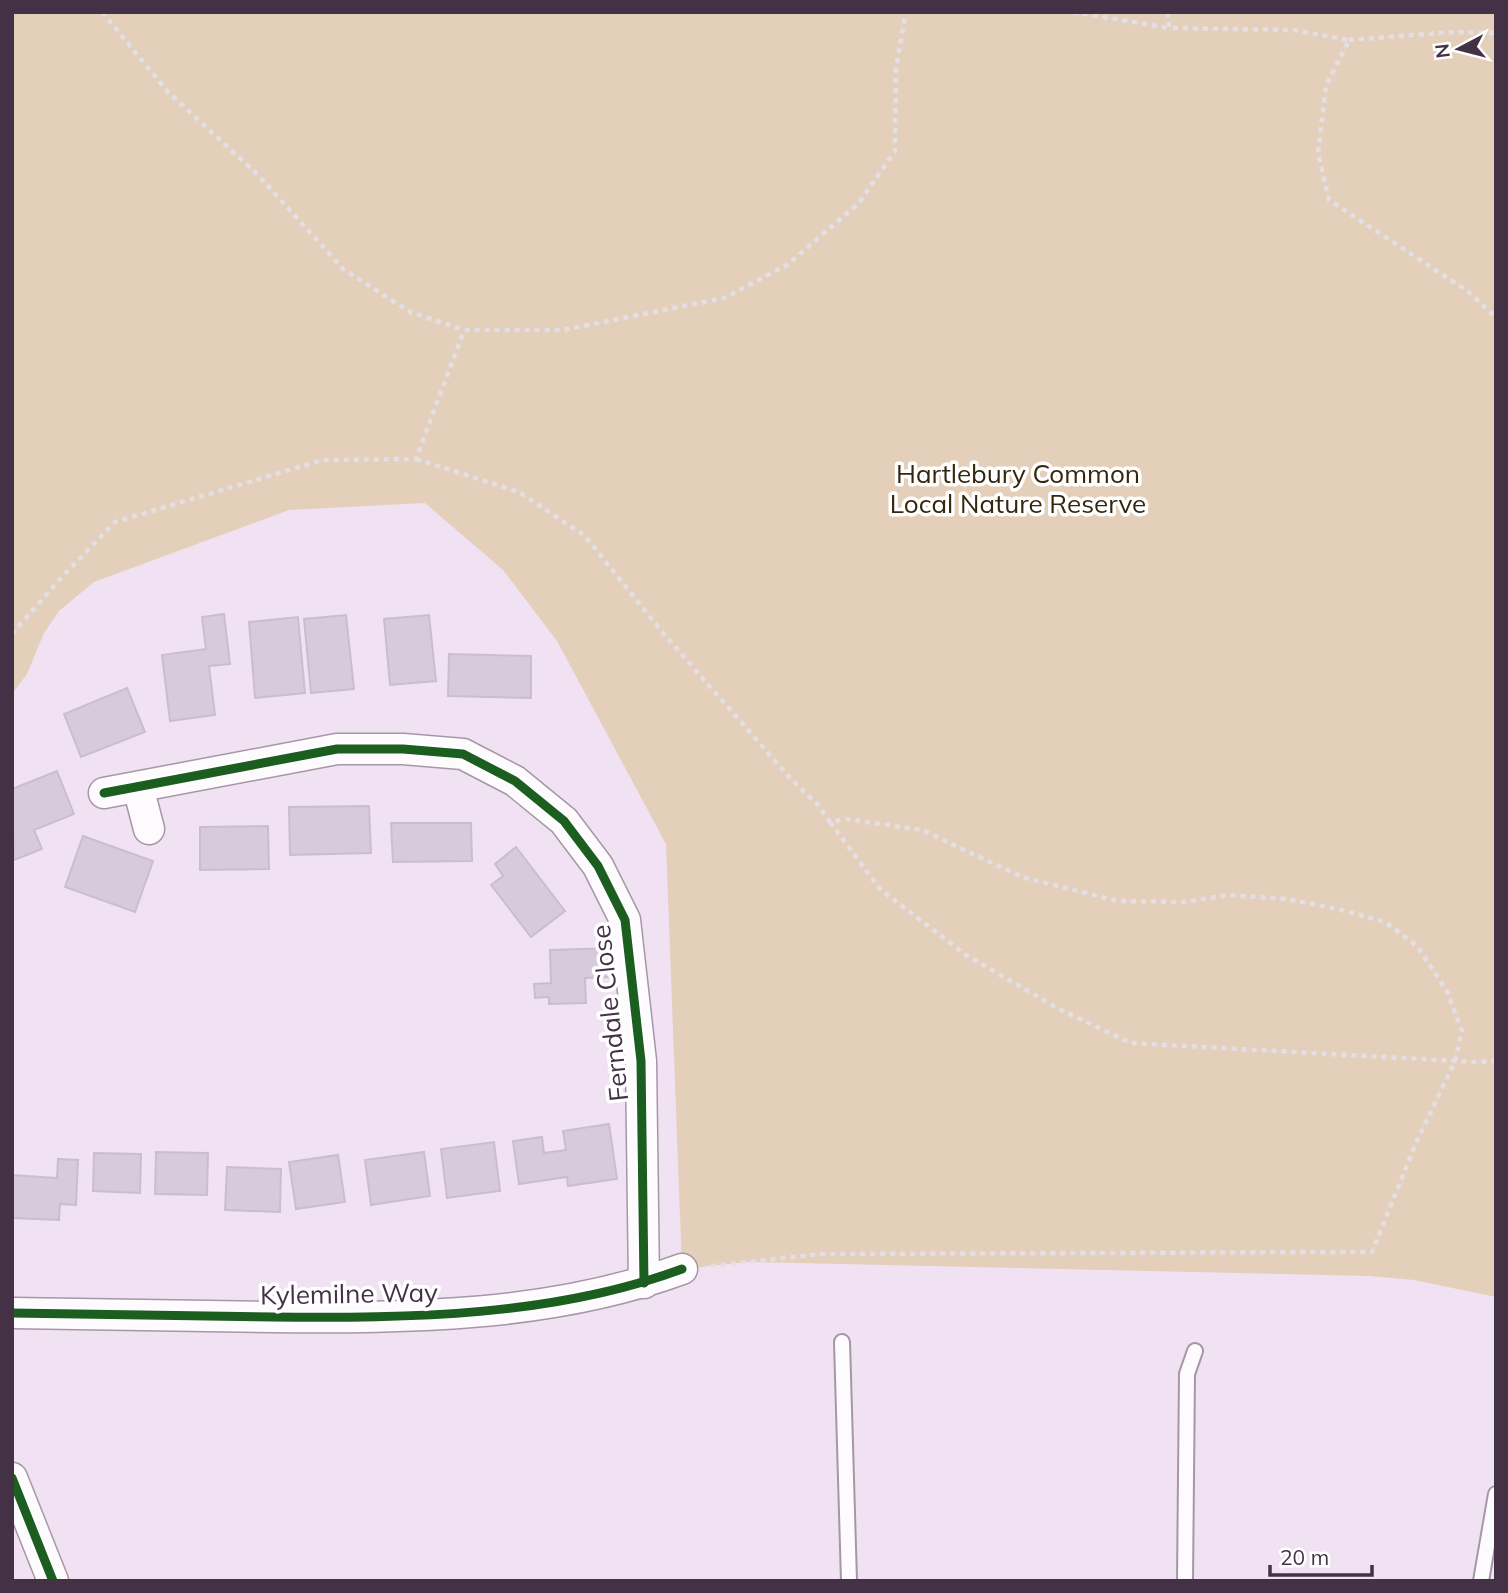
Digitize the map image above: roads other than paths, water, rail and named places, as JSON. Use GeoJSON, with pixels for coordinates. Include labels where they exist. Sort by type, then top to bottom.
{"type":"FeatureCollection","features":[{"type":"Feature","properties":{"kind":"street","name":"Ferndale Close"},"geometry":{"type":"LineString","coordinates":[[103,793],[337,749],[403,748],[463,754],[515,781],[564,821],[598,866],[625,920],[641,1061],[644,1283]]}},
{"type":"Feature","properties":{"kind":"street"},"geometry":{"type":"LineString","coordinates":[[138,787],[149,829]]}},
{"type":"Feature","properties":{"kind":"street","name":"Kylemilne Way"},"geometry":{"type":"LineString","coordinates":[[12,1313],[388,1318],[537,1306],[644,1283],[682,1269]]}},
{"type":"Feature","properties":{"kind":"street"},"geometry":{"type":"LineString","coordinates":[[12,1478],[53,1581]]}},
{"type":"Feature","properties":{"kind":"lane"},"geometry":{"type":"LineString","coordinates":[[842,1342],[849,1581]]}},
{"type":"Feature","properties":{"kind":"lane"},"geometry":{"type":"LineString","coordinates":[[1185,1581],[1187,1374],[1195,1351]]}},
{"type":"Feature","properties":{"kind":"lane"},"geometry":{"type":"LineString","coordinates":[[1481,1581],[1496,1494]]}},
{"type":"Feature","properties":{"kind":"park label","name":"Hartlebury Common Local Nature Reserve"},"geometry":{"type":"Point","coordinates":[1018,489]}}]}
